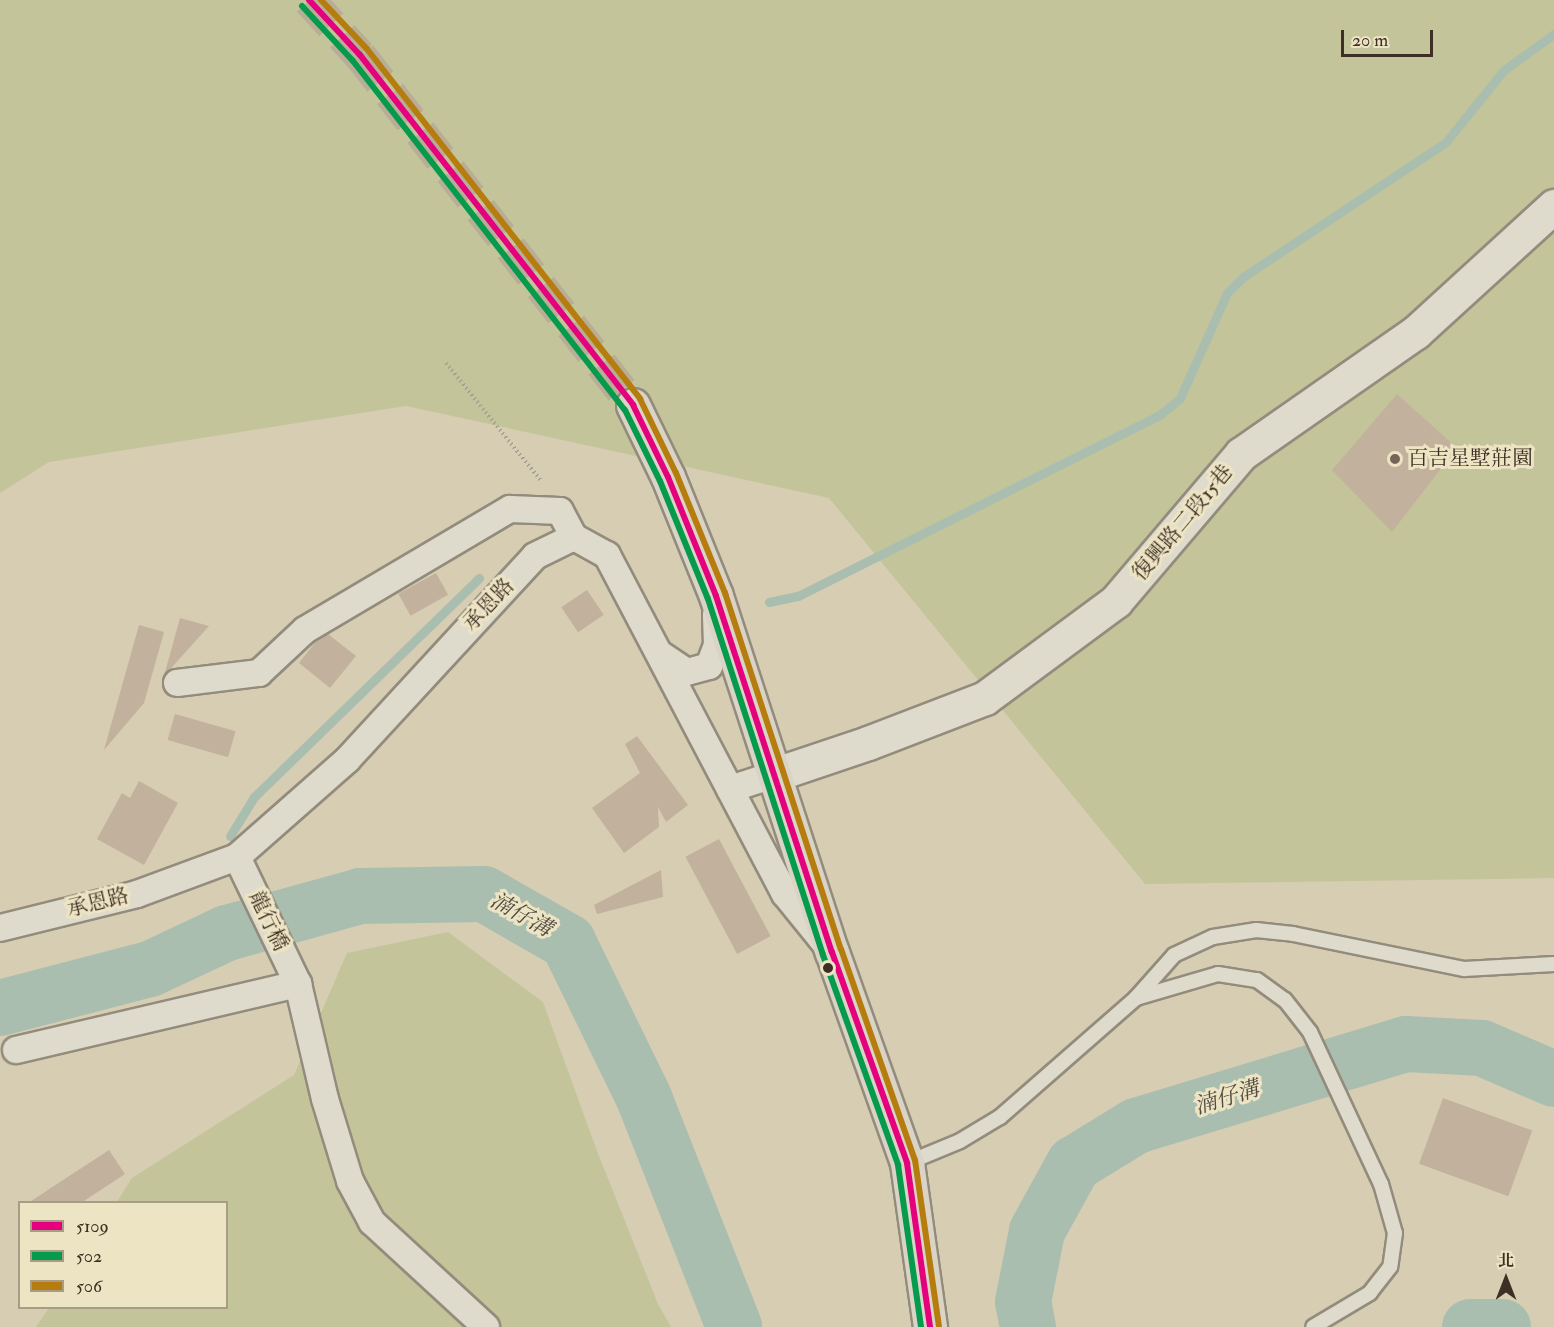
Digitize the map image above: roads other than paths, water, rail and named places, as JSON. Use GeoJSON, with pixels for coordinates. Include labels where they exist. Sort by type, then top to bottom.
{"type":"FeatureCollection","features":[{"type":"Feature","properties":{"kind":"main road"},"geometry":{"type":"LineString","coordinates":[[633,405],[668,477],[716,596],[832,952],[907,1163],[930,1327]]}},
{"type":"Feature","properties":{"kind":"street","name":"復興路二段15巷"},"geometry":{"type":"LineString","coordinates":[[773,775],[868,743],[985,698],[1116,601],[1241,454],[1309,404],[1416,332],[1554,206]]}},
{"type":"Feature","properties":{"kind":"street"},"geometry":{"type":"LineString","coordinates":[[177,683],[259,673],[305,630],[510,509],[560,511],[574,537],[607,555],[785,894],[832,952]]}},
{"type":"Feature","properties":{"kind":"street","name":"承恩路"},"geometry":{"type":"LineString","coordinates":[[0,928],[137,894],[237,857],[347,760],[535,556],[574,537]]}},
{"type":"Feature","properties":{"kind":"street"},"geometry":{"type":"LineString","coordinates":[[658,652],[687,672],[709,666],[717,645],[716,596]]}},
{"type":"Feature","properties":{"kind":"street"},"geometry":{"type":"LineString","coordinates":[[730,789],[773,775]]}},
{"type":"Feature","properties":{"kind":"street","name":"龍行橋"},"geometry":{"type":"LineString","coordinates":[[237,857],[298,984],[325,1099],[350,1181],[372,1222],[486,1327]]}},
{"type":"Feature","properties":{"kind":"street"},"geometry":{"type":"LineString","coordinates":[[16,1050],[298,984]]}},
{"type":"Feature","properties":{"kind":"lane"},"geometry":{"type":"LineString","coordinates":[[907,1163],[960,1142],[1000,1117],[1136,998],[1174,955],[1213,936],[1256,930],[1293,934],[1464,969],[1554,964]]}},
{"type":"Feature","properties":{"kind":"lane"},"geometry":{"type":"LineString","coordinates":[[1136,998],[1218,974],[1257,980],[1285,1000],[1310,1032],[1381,1184],[1395,1233],[1390,1267],[1370,1293],[1313,1327]]}},
{"type":"Feature","properties":{"kind":"waterway"},"geometry":{"type":"LineString","coordinates":[[769,602],[798,596],[1161,414],[1180,398],[1227,293],[1243,277],[1445,143],[1504,70],[1554,34]]}},
{"type":"Feature","properties":{"kind":"waterway"},"geometry":{"type":"LineString","coordinates":[[230,836],[254,797],[479,578]]}},
{"type":"Feature","properties":{"kind":"waterway","name":"湳仔溝"},"geometry":{"type":"LineString","coordinates":[[0,1008],[150,969],[227,933],[360,896],[484,894],[568,942],[644,1098],[734,1327]]}},
{"type":"Feature","properties":{"kind":"waterway"},"geometry":{"type":"LineString","coordinates":[[219,911],[227,933]]}},
{"type":"Feature","properties":{"kind":"waterway","name":"湳仔溝"},"geometry":{"type":"LineString","coordinates":[[1028,1327],[1023,1302],[1037,1231],[1074,1164],[1136,1126],[1406,1044],[1482,1048],[1554,1079]]}},
{"type":"Feature","properties":{"kind":"waterway","name":"湳仔溝"},"geometry":{"type":"LineString","coordinates":[[1470,1327],[1503,1327]]}},
{"type":"Feature","properties":{"kind":"tunnel"},"geometry":{"type":"LineString","coordinates":[[309,0],[360,55],[633,405]]}},
{"type":"Feature","properties":{"kind":"place","name":"百吉星墅莊園"},"geometry":{"type":"Point","coordinates":[1395,459]}}]}
